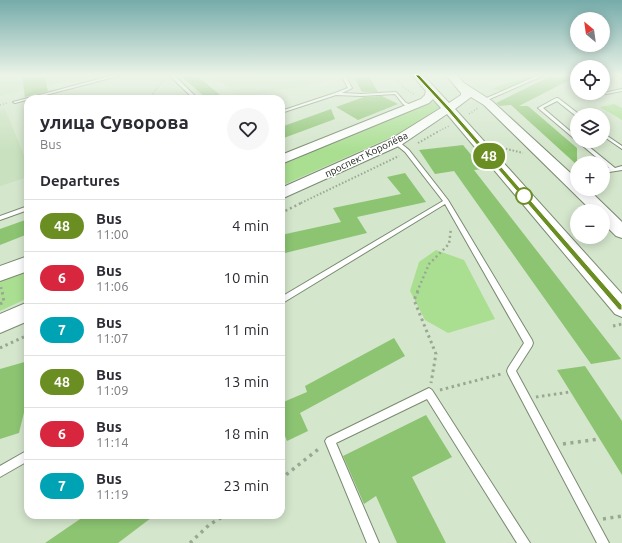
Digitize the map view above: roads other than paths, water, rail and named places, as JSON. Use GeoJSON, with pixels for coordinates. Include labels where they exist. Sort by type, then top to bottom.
{"type":"FeatureCollection","features":[{"type":"Feature","properties":{"kind":"main road","name":"проспект Королёва"},"geometry":{"type":"LineString","coordinates":[[285,158],[407,105],[423,100]]}},
{"type":"Feature","properties":{"kind":"main road"},"geometry":{"type":"LineString","coordinates":[[440,100],[622,308]]}},
{"type":"Feature","properties":{"kind":"main road","name":"проспект Королёва"},"geometry":{"type":"LineString","coordinates":[[285,192],[396,142],[460,100]]}},
{"type":"Feature","properties":{"kind":"main road"},"geometry":{"type":"LineString","coordinates":[[484,100],[548,159],[570,175]]}},
{"type":"Feature","properties":{"kind":"main road"},"geometry":{"type":"LineString","coordinates":[[586,196],[594,204]]}},
{"type":"Feature","properties":{"kind":"main road"},"geometry":{"type":"LineString","coordinates":[[610,220],[622,232]]}},
{"type":"Feature","properties":{"kind":"main road"},"geometry":{"type":"LineString","coordinates":[[0,274],[24,265]]}},
{"type":"Feature","properties":{"kind":"main road"},"geometry":{"type":"LineString","coordinates":[[0,324],[24,313]]}},
{"type":"Feature","properties":{"kind":"lane"},"geometry":{"type":"LineString","coordinates":[[15,102],[22,100]]}},
{"type":"Feature","properties":{"kind":"lane"},"geometry":{"type":"LineString","coordinates":[[285,111],[317,100]]}},
{"type":"Feature","properties":{"kind":"lane"},"geometry":{"type":"LineString","coordinates":[[403,100],[407,105]]}},
{"type":"Feature","properties":{"kind":"lane"},"geometry":{"type":"LineString","coordinates":[[554,100],[540,108],[570,133]]}},
{"type":"Feature","properties":{"kind":"lane"},"geometry":{"type":"LineString","coordinates":[[559,100],[570,109]]}},
{"type":"Feature","properties":{"kind":"lane"},"geometry":{"type":"LineString","coordinates":[[610,139],[622,148]]}},
{"type":"Feature","properties":{"kind":"lane"},"geometry":{"type":"LineString","coordinates":[[396,142],[407,151],[446,201],[529,343],[511,371],[603,543]]}},
{"type":"Feature","properties":{"kind":"lane"},"geometry":{"type":"LineString","coordinates":[[588,148],[613,169]]}},
{"type":"Feature","properties":{"kind":"lane"},"geometry":{"type":"LineString","coordinates":[[610,170],[622,168]]}},
{"type":"Feature","properties":{"kind":"lane"},"geometry":{"type":"LineString","coordinates":[[285,299],[446,201]]}},
{"type":"Feature","properties":{"kind":"lane"},"geometry":{"type":"LineString","coordinates":[[0,218],[24,209]]}},
{"type":"Feature","properties":{"kind":"lane"},"geometry":{"type":"LineString","coordinates":[[373,543],[330,440],[429,393],[524,543]]}},
{"type":"Feature","properties":{"kind":"lane"},"geometry":{"type":"LineString","coordinates":[[0,472],[24,457]]}}]}
